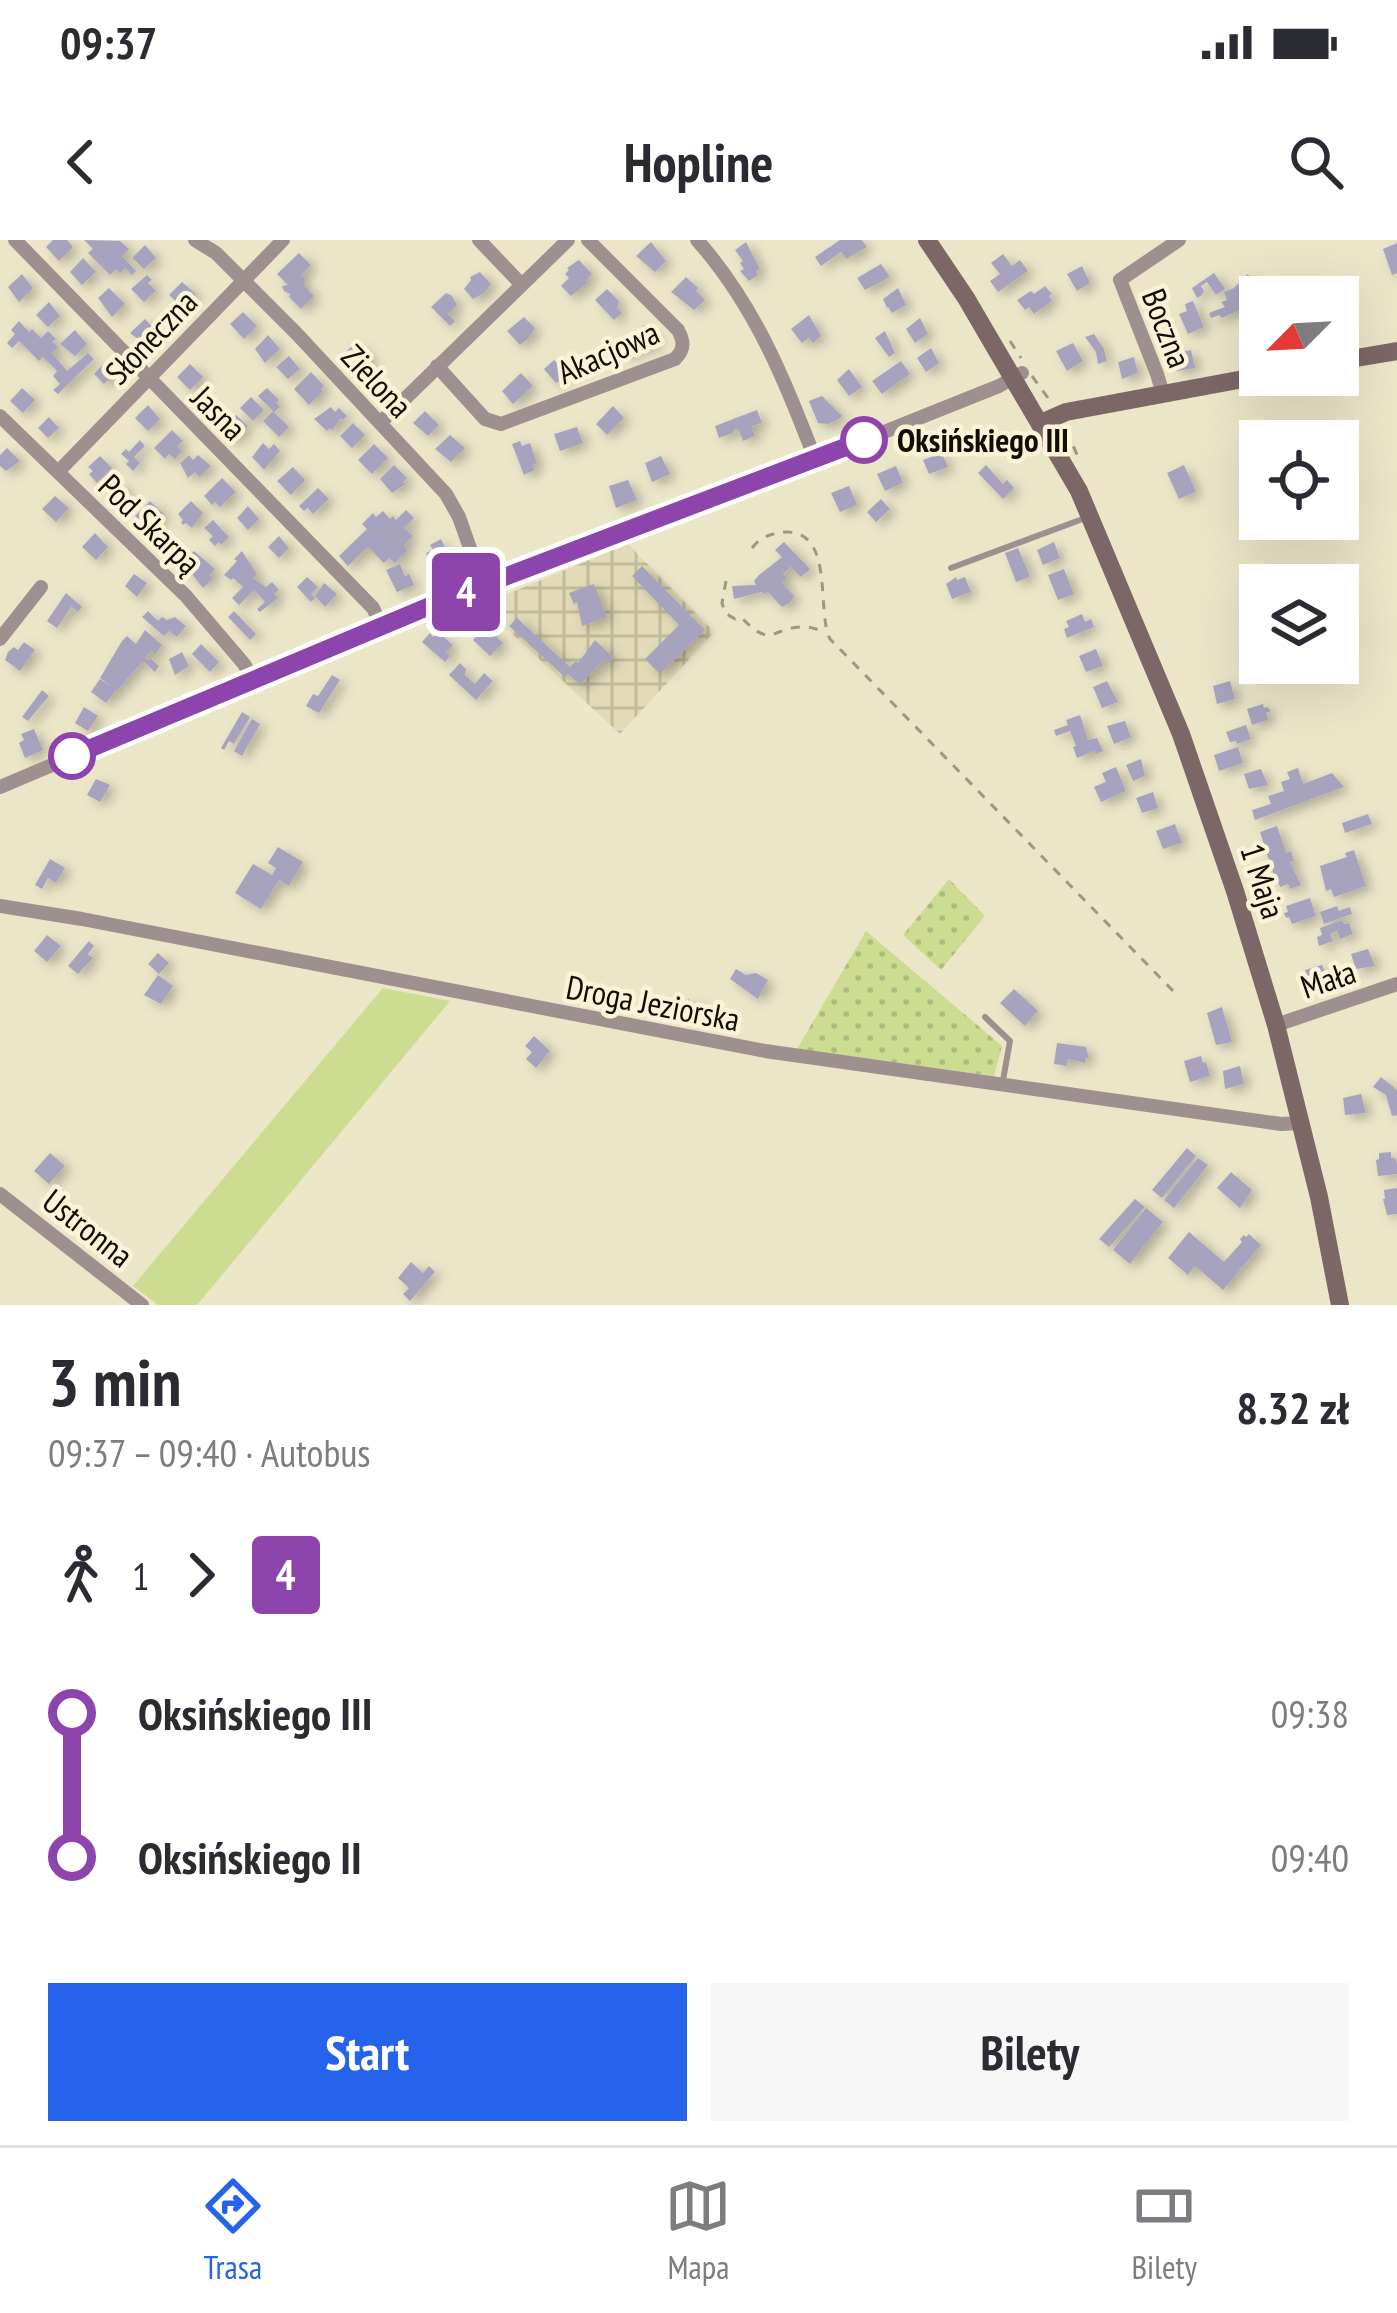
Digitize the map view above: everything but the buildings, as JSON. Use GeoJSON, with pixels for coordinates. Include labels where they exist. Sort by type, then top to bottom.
{"type":"FeatureCollection","features":[{"type":"Feature","properties":{"kind":"main road","name":"1 Maja"},"geometry":{"type":"LineString","coordinates":[[928,240],[1046,421],[1181,734],[1276,1025],[1340,1305]]}},
{"type":"Feature","properties":{"kind":"main road"},"geometry":{"type":"LineString","coordinates":[[1359,358],[1397,351]]}},
{"type":"Feature","properties":{"kind":"main road"},"geometry":{"type":"LineString","coordinates":[[1046,421],[1066,412],[1239,380]]}},
{"type":"Feature","properties":{"kind":"street","name":"Jasna"},"geometry":{"type":"LineString","coordinates":[[15,240],[373,608],[381,626]]}},
{"type":"Feature","properties":{"kind":"street","name":"Zielona"},"geometry":{"type":"LineString","coordinates":[[195,240],[216,253],[297,334],[446,494],[483,585]]}},
{"type":"Feature","properties":{"kind":"street","name":"Słoneczna"},"geometry":{"type":"LineString","coordinates":[[58,472],[283,240]]}},
{"type":"Feature","properties":{"kind":"street"},"geometry":{"type":"LineString","coordinates":[[479,240],[521,284]]}},
{"type":"Feature","properties":{"kind":"street"},"geometry":{"type":"LineString","coordinates":[[380,423],[568,240]]}},
{"type":"Feature","properties":{"kind":"street","name":"Akacjowa"},"geometry":{"type":"LineString","coordinates":[[437,366],[479,414],[501,424],[675,359],[683,347],[677,330],[588,240]]}},
{"type":"Feature","properties":{"kind":"street"},"geometry":{"type":"LineString","coordinates":[[697,240],[757,322],[814,459]]}},
{"type":"Feature","properties":{"kind":"street","name":"Boczna"},"geometry":{"type":"LineString","coordinates":[[1163,394],[1120,280],[1179,240]]}},
{"type":"Feature","properties":{"kind":"street"},"geometry":{"type":"LineString","coordinates":[[0,787],[381,626],[1017,376]]}},
{"type":"Feature","properties":{"kind":"street","name":"Pod Skarpą"},"geometry":{"type":"LineString","coordinates":[[0,416],[186,596],[253,680]]}},
{"type":"Feature","properties":{"kind":"street"},"geometry":{"type":"LineString","coordinates":[[0,639],[41,587]]}},
{"type":"Feature","properties":{"kind":"street","name":"Droga Jeziorska"},"geometry":{"type":"LineString","coordinates":[[0,906],[765,1051],[1281,1124],[1301,1123]]}},
{"type":"Feature","properties":{"kind":"street","name":"Mała"},"geometry":{"type":"LineString","coordinates":[[1276,1025],[1397,984]]}},
{"type":"Feature","properties":{"kind":"street","name":"Ustronna"},"geometry":{"type":"LineString","coordinates":[[0,1194],[142,1305]]}},
{"type":"Feature","properties":{"kind":"lane"},"geometry":{"type":"LineString","coordinates":[[951,568],[1090,516]]}},
{"type":"Feature","properties":{"kind":"lane"},"geometry":{"type":"LineString","coordinates":[[985,1017],[1010,1041],[1002,1086]]}},
{"type":"Feature","properties":{"kind":"path"},"geometry":{"type":"LineString","coordinates":[[752,548],[759,539],[781,532],[796,533],[806,540],[821,567],[824,626],[830,639],[1178,996]]}},
{"type":"Feature","properties":{"kind":"path"},"geometry":{"type":"LineString","coordinates":[[726,581],[725,613],[735,619],[741,616],[756,633],[800,626],[826,632]]}},
{"type":"Feature","properties":{"kind":"shaded area"},"geometry":{"type":"Polygon","coordinates":[[[628,544],[714,632],[620,734],[481,605],[628,544]]]}},
{"type":"Feature","properties":{"kind":"green space"},"geometry":{"type":"Polygon","coordinates":[[[949,879],[985,916],[941,970],[903,935],[949,879]]]}},
{"type":"Feature","properties":{"kind":"green space"},"geometry":{"type":"Polygon","coordinates":[[[866,931],[1002,1046],[994,1076],[797,1049],[866,931]]]}},
{"type":"Feature","properties":{"kind":"green space"},"geometry":{"type":"Polygon","coordinates":[[[383,988],[450,1001],[197,1305],[158,1305],[133,1286],[383,988]]]}},
{"type":"Feature","properties":{"kind":"bus line","name":"4"},"geometry":{"type":"LineString","coordinates":[[72,756],[449,598],[864,440]]}},
{"type":"Feature","properties":{"kind":"place","name":"Oksińskiego III"},"geometry":{"type":"Point","coordinates":[864,440]}}]}
